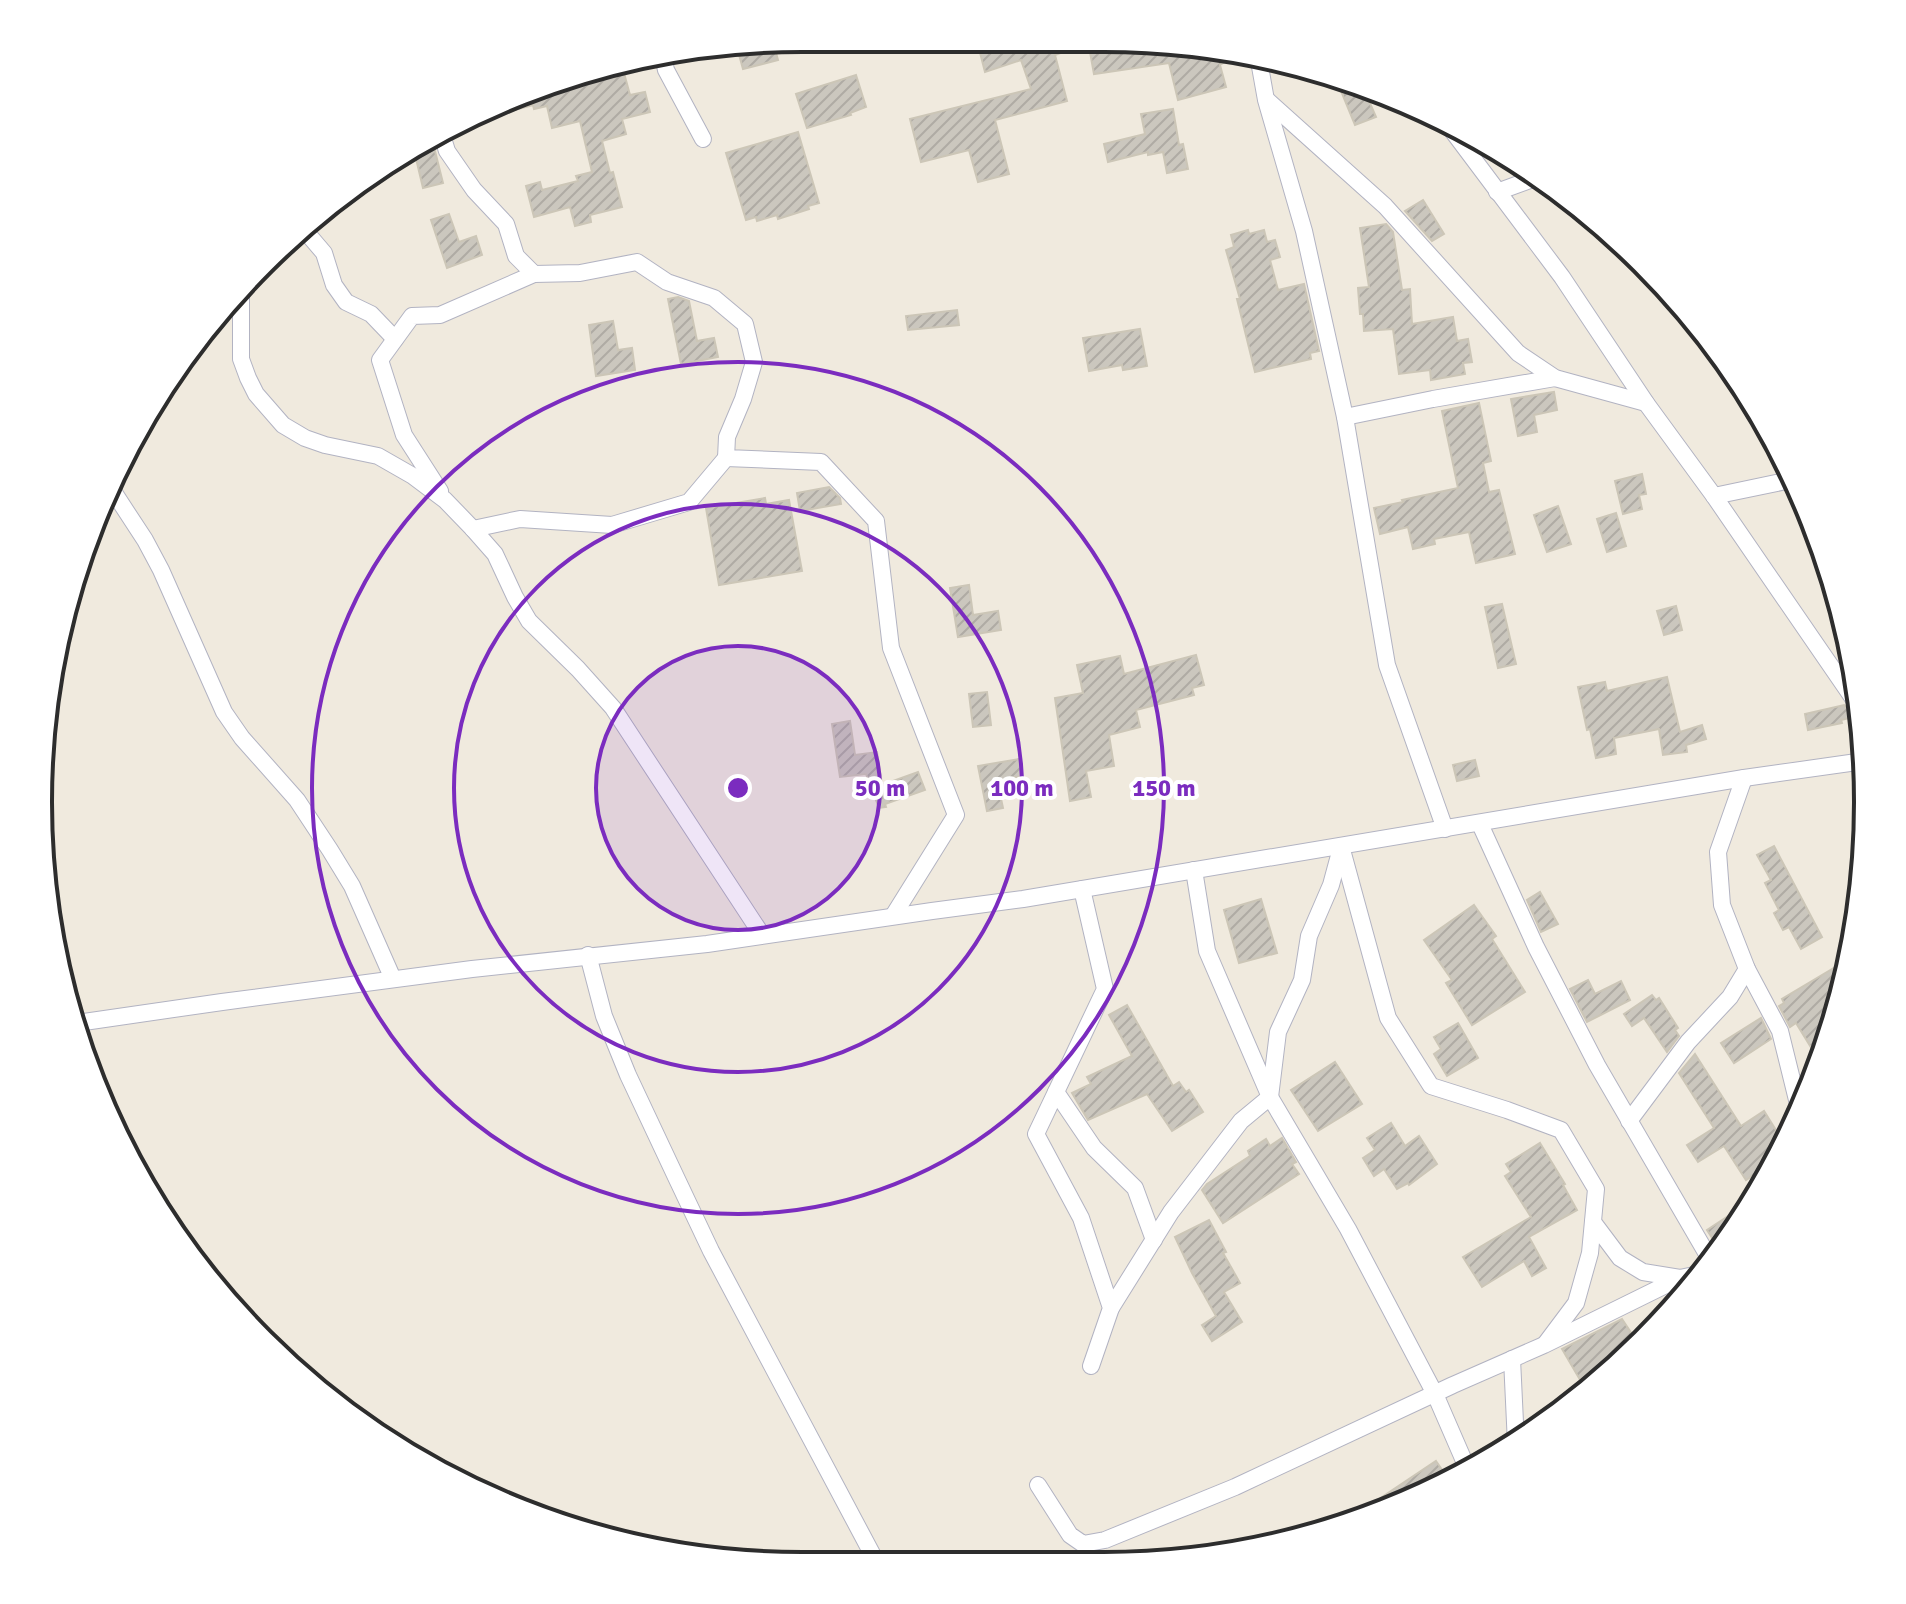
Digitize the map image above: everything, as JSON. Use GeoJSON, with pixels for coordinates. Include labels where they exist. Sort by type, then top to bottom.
{"type":"FeatureCollection","features":[{"type":"Feature","properties":{"kind":"street"},"geometry":{"type":"LineString","coordinates":[[665,65],[703,139]]}},
{"type":"Feature","properties":{"kind":"street"},"geometry":{"type":"LineString","coordinates":[[1260,69],[1266,100],[1304,231],[1345,417],[1387,665],[1445,829]]}},
{"type":"Feature","properties":{"kind":"street"},"geometry":{"type":"LineString","coordinates":[[1266,100],[1385,206],[1518,353],[1555,378],[1646,403]]}},
{"type":"Feature","properties":{"kind":"street"},"geometry":{"type":"LineString","coordinates":[[1460,142],[1562,277],[1646,403],[1845,687]]}},
{"type":"Feature","properties":{"kind":"street"},"geometry":{"type":"LineString","coordinates":[[444,143],[474,190],[506,224],[516,256],[534,274]]}},
{"type":"Feature","properties":{"kind":"street"},"geometry":{"type":"LineString","coordinates":[[1497,192],[1526,181]]}},
{"type":"Feature","properties":{"kind":"street"},"geometry":{"type":"LineString","coordinates":[[309,236],[324,253],[334,285],[346,302],[371,314],[395,339]]}},
{"type":"Feature","properties":{"kind":"street"},"geometry":{"type":"LineString","coordinates":[[445,500],[404,435],[380,360],[412,316],[440,315],[534,274],[580,273],[637,262],[667,282],[714,298],[745,324],[754,362],[727,437],[726,458],[689,502],[612,525],[520,519],[473,529]]}},
{"type":"Feature","properties":{"kind":"street"},"geometry":{"type":"LineString","coordinates":[[241,304],[241,359],[256,394],[283,425],[305,438],[378,456],[413,476],[445,500],[473,529],[495,554],[529,621],[613,708],[762,935]]}},
{"type":"Feature","properties":{"kind":"street"},"geometry":{"type":"LineString","coordinates":[[1345,417],[1555,378]]}},
{"type":"Feature","properties":{"kind":"street"},"geometry":{"type":"LineString","coordinates":[[726,458],[821,462],[876,521],[891,648],[956,815],[893,916]]}},
{"type":"Feature","properties":{"kind":"street"},"geometry":{"type":"LineString","coordinates":[[1714,496],[1782,482]]}},
{"type":"Feature","properties":{"kind":"street"},"geometry":{"type":"LineString","coordinates":[[117,497],[161,570],[224,712],[242,738],[297,800],[330,850],[352,886],[393,979]]}},
{"type":"Feature","properties":{"kind":"street"},"geometry":{"type":"LineString","coordinates":[[86,1022],[393,979],[707,944],[1023,899],[1744,778],[1852,763]]}},
{"type":"Feature","properties":{"kind":"street"},"geometry":{"type":"LineString","coordinates":[[1744,778],[1718,852],[1722,905],[1747,969],[1780,1031],[1795,1093]]}},
{"type":"Feature","properties":{"kind":"street"},"geometry":{"type":"LineString","coordinates":[[1480,824],[1536,947],[1590,1052],[1705,1251]]}},
{"type":"Feature","properties":{"kind":"street"},"geometry":{"type":"LineString","coordinates":[[1091,1366],[1111,1308],[1171,1212],[1241,1121],[1270,1097],[1278,1032],[1302,980],[1309,936],[1331,885],[1341,846]]}},
{"type":"Feature","properties":{"kind":"street"},"geometry":{"type":"LineString","coordinates":[[1341,846],[1388,1018],[1431,1086],[1561,1130],[1596,1189],[1590,1253],[1576,1303],[1544,1345]]}},
{"type":"Feature","properties":{"kind":"street"},"geometry":{"type":"LineString","coordinates":[[1194,870],[1207,951],[1270,1097],[1348,1229],[1435,1394],[1464,1460]]}},
{"type":"Feature","properties":{"kind":"street"},"geometry":{"type":"LineString","coordinates":[[1082,889],[1105,989],[1036,1134],[1081,1218],[1111,1308]]}},
{"type":"Feature","properties":{"kind":"street"},"geometry":{"type":"LineString","coordinates":[[588,955],[604,1016],[628,1075],[711,1251],[871,1552]]}},
{"type":"Feature","properties":{"kind":"street"},"geometry":{"type":"LineString","coordinates":[[1629,1121],[1688,1042],[1730,997],[1747,969]]}},
{"type":"Feature","properties":{"kind":"street"},"geometry":{"type":"LineString","coordinates":[[1056,1092],[1094,1148],[1135,1188],[1154,1240]]}},
{"type":"Feature","properties":{"kind":"street"},"geometry":{"type":"LineString","coordinates":[[1593,1222],[1620,1258],[1643,1272],[1680,1278]]}},
{"type":"Feature","properties":{"kind":"street"},"geometry":{"type":"LineString","coordinates":[[1038,1485],[1070,1535],[1083,1544],[1105,1540],[1235,1487],[1684,1277]]}},
{"type":"Feature","properties":{"kind":"street"},"geometry":{"type":"LineString","coordinates":[[1512,1359],[1515,1430]]}},
{"type":"Feature","properties":{"kind":"building"},"geometry":{"type":"Polygon","coordinates":[[[980,52],[1063,52],[1055,55],[1067,101],[995,120],[1009,174],[978,182],[969,150],[921,162],[910,119],[1031,89],[1021,60],[985,72],[980,52]]]}},
{"type":"Feature","properties":{"kind":"building"},"geometry":{"type":"Polygon","coordinates":[[[1090,52],[1202,58],[1225,62],[1220,65],[1226,87],[1178,100],[1169,63],[1094,74],[1090,52]]]}},
{"type":"Feature","properties":{"kind":"building"},"geometry":{"type":"Polygon","coordinates":[[[776,53],[778,60],[743,69],[739,55],[776,53]]]}},
{"type":"Feature","properties":{"kind":"building"},"geometry":{"type":"Polygon","coordinates":[[[624,74],[630,95],[645,92],[650,112],[622,119],[626,134],[602,141],[622,207],[590,215],[591,222],[575,226],[570,207],[534,217],[526,186],[540,182],[542,190],[578,181],[576,176],[592,172],[580,121],[552,128],[547,106],[534,109],[533,105],[510,111],[561,92],[624,74]]]}},
{"type":"Feature","properties":{"kind":"building"},"geometry":{"type":"Polygon","coordinates":[[[856,75],[866,107],[851,115],[807,128],[796,94],[856,75]]]}},
{"type":"Feature","properties":{"kind":"building"},"geometry":{"type":"Polygon","coordinates":[[[1341,91],[1369,101],[1376,117],[1355,125],[1341,91]]]}},
{"type":"Feature","properties":{"kind":"building"},"geometry":{"type":"Polygon","coordinates":[[[1173,109],[1179,145],[1183,144],[1188,169],[1167,173],[1163,152],[1148,155],[1148,152],[1108,162],[1104,144],[1145,134],[1141,114],[1173,109]]]}},
{"type":"Feature","properties":{"kind":"building"},"geometry":{"type":"Polygon","coordinates":[[[798,132],[819,203],[778,219],[777,215],[757,221],[756,217],[746,220],[726,153],[798,132]]]}},
{"type":"Feature","properties":{"kind":"building"},"geometry":{"type":"Polygon","coordinates":[[[434,148],[443,183],[423,188],[416,159],[434,148]]]}},
{"type":"Feature","properties":{"kind":"building"},"geometry":{"type":"Polygon","coordinates":[[[1423,200],[1444,234],[1432,241],[1405,211],[1423,200]]]}},
{"type":"Feature","properties":{"kind":"building"},"geometry":{"type":"Polygon","coordinates":[[[449,214],[459,242],[476,236],[482,255],[447,268],[431,220],[449,214]]]}},
{"type":"Feature","properties":{"kind":"building"},"geometry":{"type":"Polygon","coordinates":[[[1386,224],[1393,232],[1402,290],[1410,289],[1412,324],[1453,317],[1457,341],[1468,339],[1472,362],[1463,363],[1465,374],[1431,380],[1430,370],[1399,374],[1393,329],[1364,331],[1358,288],[1369,287],[1360,228],[1386,224]]]}},
{"type":"Feature","properties":{"kind":"building"},"geometry":{"type":"Polygon","coordinates":[[[1248,230],[1249,234],[1264,230],[1267,242],[1275,240],[1280,257],[1270,260],[1278,290],[1304,284],[1319,351],[1310,353],[1311,359],[1255,372],[1226,250],[1234,247],[1231,235],[1248,230]]]}},
{"type":"Feature","properties":{"kind":"building"},"geometry":{"type":"Polygon","coordinates":[[[678,297],[689,301],[697,341],[714,338],[718,357],[681,364],[668,299],[678,297]]]}},
{"type":"Feature","properties":{"kind":"building"},"geometry":{"type":"Polygon","coordinates":[[[957,310],[959,325],[908,330],[906,316],[957,310]]]}},
{"type":"Feature","properties":{"kind":"building"},"geometry":{"type":"Polygon","coordinates":[[[613,321],[618,350],[632,348],[635,370],[596,376],[589,325],[613,321]]]}},
{"type":"Feature","properties":{"kind":"building"},"geometry":{"type":"Polygon","coordinates":[[[1140,329],[1147,366],[1123,370],[1122,365],[1089,371],[1083,338],[1140,329]]]}},
{"type":"Feature","properties":{"kind":"building"},"geometry":{"type":"Polygon","coordinates":[[[1554,392],[1557,410],[1534,415],[1537,432],[1518,436],[1511,399],[1554,392]]]}},
{"type":"Feature","properties":{"kind":"building"},"geometry":{"type":"Polygon","coordinates":[[[1479,403],[1491,461],[1483,463],[1489,492],[1499,490],[1515,554],[1476,563],[1469,532],[1434,539],[1435,544],[1413,549],[1408,527],[1380,534],[1374,508],[1458,488],[1442,411],[1479,403]]]}},
{"type":"Feature","properties":{"kind":"building"},"geometry":{"type":"Polygon","coordinates":[[[1642,474],[1646,494],[1639,495],[1642,509],[1623,514],[1615,481],[1642,474]]]}},
{"type":"Feature","properties":{"kind":"building"},"geometry":{"type":"Polygon","coordinates":[[[829,487],[840,498],[841,504],[800,511],[797,493],[829,487]]]}},
{"type":"Feature","properties":{"kind":"building"},"geometry":{"type":"Polygon","coordinates":[[[765,498],[766,504],[789,500],[802,571],[719,585],[706,508],[765,498]]]}},
{"type":"Feature","properties":{"kind":"building"},"geometry":{"type":"Polygon","coordinates":[[[1558,506],[1571,544],[1547,552],[1534,515],[1558,506]]]}},
{"type":"Feature","properties":{"kind":"building"},"geometry":{"type":"Polygon","coordinates":[[[1616,513],[1626,546],[1607,552],[1597,519],[1616,513]]]}},
{"type":"Feature","properties":{"kind":"building"},"geometry":{"type":"Polygon","coordinates":[[[969,585],[973,615],[998,611],[1001,630],[958,637],[950,588],[969,585]]]}},
{"type":"Feature","properties":{"kind":"building"},"geometry":{"type":"Polygon","coordinates":[[[1502,604],[1516,664],[1498,668],[1485,607],[1502,604]]]}},
{"type":"Feature","properties":{"kind":"building"},"geometry":{"type":"Polygon","coordinates":[[[1676,606],[1682,630],[1664,635],[1657,611],[1676,606]]]}},
{"type":"Feature","properties":{"kind":"building"},"geometry":{"type":"Polygon","coordinates":[[[1196,655],[1204,685],[1192,688],[1194,695],[1136,710],[1140,727],[1109,735],[1114,766],[1086,771],[1091,797],[1070,801],[1055,698],[1083,693],[1077,665],[1120,656],[1124,674],[1196,655]]]}},
{"type":"Feature","properties":{"kind":"building"},"geometry":{"type":"Polygon","coordinates":[[[1667,677],[1680,732],[1702,725],[1706,739],[1686,745],[1687,752],[1663,755],[1659,729],[1614,738],[1616,754],[1596,758],[1578,687],[1605,682],[1607,691],[1667,677]]]}},
{"type":"Feature","properties":{"kind":"building"},"geometry":{"type":"Polygon","coordinates":[[[987,692],[991,725],[973,727],[969,694],[987,692]]]}},
{"type":"Feature","properties":{"kind":"building"},"geometry":{"type":"Polygon","coordinates":[[[1844,705],[1849,718],[1841,720],[1842,723],[1808,730],[1805,714],[1844,705]]]}},
{"type":"Feature","properties":{"kind":"building"},"geometry":{"type":"Polygon","coordinates":[[[850,721],[855,755],[877,752],[882,785],[918,772],[925,790],[879,808],[866,774],[840,777],[832,724],[850,721]]]}},
{"type":"Feature","properties":{"kind":"building"},"geometry":{"type":"Polygon","coordinates":[[[1019,759],[1022,776],[997,780],[1003,808],[987,811],[978,766],[1019,759]]]}},
{"type":"Feature","properties":{"kind":"building"},"geometry":{"type":"Polygon","coordinates":[[[1475,760],[1479,776],[1457,781],[1453,765],[1475,760]]]}},
{"type":"Feature","properties":{"kind":"building"},"geometry":{"type":"Polygon","coordinates":[[[1774,846],[1822,937],[1801,949],[1789,927],[1783,930],[1774,913],[1779,910],[1765,883],[1771,880],[1757,855],[1774,846]]]}},
{"type":"Feature","properties":{"kind":"building"},"geometry":{"type":"Polygon","coordinates":[[[1540,892],[1558,924],[1541,932],[1527,900],[1540,892]]]}},
{"type":"Feature","properties":{"kind":"building"},"geometry":{"type":"Polygon","coordinates":[[[1261,899],[1277,953],[1239,963],[1224,910],[1261,899]]]}},
{"type":"Feature","properties":{"kind":"building"},"geometry":{"type":"Polygon","coordinates":[[[1474,905],[1496,936],[1492,939],[1525,992],[1472,1025],[1446,983],[1452,980],[1424,940],[1474,905]]]}},
{"type":"Feature","properties":{"kind":"building"},"geometry":{"type":"Polygon","coordinates":[[[1835,967],[1812,1049],[1796,1023],[1790,1027],[1779,1006],[1784,1003],[1782,999],[1835,967]]]}},
{"type":"Feature","properties":{"kind":"building"},"geometry":{"type":"Polygon","coordinates":[[[1588,980],[1595,994],[1621,981],[1630,1000],[1587,1022],[1570,989],[1588,980]]]}},
{"type":"Feature","properties":{"kind":"building"},"geometry":{"type":"Polygon","coordinates":[[[1652,995],[1656,1000],[1659,998],[1678,1028],[1675,1030],[1679,1036],[1667,1052],[1644,1018],[1632,1026],[1624,1014],[1652,995]]]}},
{"type":"Feature","properties":{"kind":"building"},"geometry":{"type":"Polygon","coordinates":[[[1127,1005],[1173,1086],[1179,1082],[1186,1092],[1189,1090],[1203,1112],[1172,1131],[1147,1094],[1088,1120],[1072,1093],[1091,1084],[1087,1077],[1132,1056],[1109,1015],[1127,1005]]]}},
{"type":"Feature","properties":{"kind":"building"},"geometry":{"type":"Polygon","coordinates":[[[1761,1018],[1771,1039],[1734,1063],[1721,1043],[1761,1018]]]}},
{"type":"Feature","properties":{"kind":"building"},"geometry":{"type":"Polygon","coordinates":[[[1458,1023],[1478,1058],[1447,1076],[1434,1054],[1441,1049],[1434,1037],[1458,1023]]]}},
{"type":"Feature","properties":{"kind":"building"},"geometry":{"type":"Polygon","coordinates":[[[1695,1054],[1741,1126],[1764,1111],[1778,1133],[1756,1174],[1746,1180],[1724,1146],[1698,1162],[1687,1145],[1714,1128],[1679,1073],[1695,1054]]]}},
{"type":"Feature","properties":{"kind":"building"},"geometry":{"type":"Polygon","coordinates":[[[1335,1062],[1362,1104],[1318,1131],[1291,1090],[1335,1062]]]}},
{"type":"Feature","properties":{"kind":"building"},"geometry":{"type":"Polygon","coordinates":[[[1391,1123],[1405,1146],[1419,1136],[1437,1164],[1409,1185],[1397,1189],[1384,1169],[1374,1176],[1363,1158],[1375,1150],[1367,1138],[1391,1123]]]}},
{"type":"Feature","properties":{"kind":"building"},"geometry":{"type":"Polygon","coordinates":[[[1282,1138],[1296,1162],[1292,1164],[1299,1174],[1223,1223],[1202,1190],[1250,1156],[1248,1151],[1266,1139],[1270,1146],[1282,1138]]]}},
{"type":"Feature","properties":{"kind":"building"},"geometry":{"type":"Polygon","coordinates":[[[1540,1143],[1577,1210],[1529,1237],[1546,1268],[1532,1276],[1524,1261],[1482,1287],[1463,1257],[1531,1217],[1505,1176],[1511,1172],[1506,1164],[1540,1143]]]}},
{"type":"Feature","properties":{"kind":"building"},"geometry":{"type":"Polygon","coordinates":[[[1731,1214],[1713,1239],[1707,1230],[1731,1214]]]}},
{"type":"Feature","properties":{"kind":"building"},"geometry":{"type":"Polygon","coordinates":[[[1209,1220],[1240,1283],[1224,1292],[1242,1322],[1212,1341],[1202,1325],[1216,1316],[1175,1237],[1209,1220]]]}},
{"type":"Feature","properties":{"kind":"building"},"geometry":{"type":"Polygon","coordinates":[[[1622,1319],[1632,1334],[1581,1381],[1562,1349],[1622,1319]]]}},
{"type":"Feature","properties":{"kind":"building"},"geometry":{"type":"Polygon","coordinates":[[[1436,1461],[1443,1471],[1391,1495],[1379,1499],[1436,1461]]]}}]}
